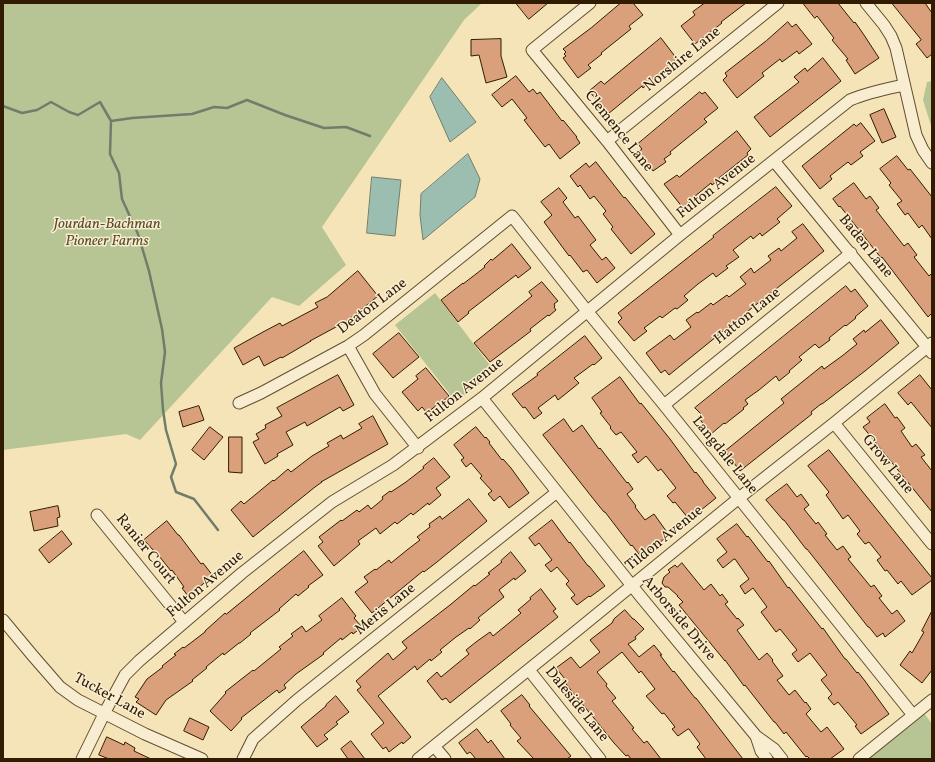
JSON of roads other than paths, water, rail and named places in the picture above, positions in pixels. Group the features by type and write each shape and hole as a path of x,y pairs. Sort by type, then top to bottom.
{"street":[{"name":"Clemence Lane","path":"590,3 532,50 607,141 680,234"},
{"name":"Norshire Lane","path":"607,141 778,3"},
{"path":"866,3 884,25 896,48 916,135 923,150 932,163"},
{"name":"Fulton Avenue","path":"82,759 125,675 139,661 242,573 332,502 394,465 418,448 482,398 680,234 850,100 878,90 904,85"},
{"name":"Baden Lane","path":"774,161 930,347"},
{"name":"Langdale Lane","path":"512,216 913,715"},
{"name":"Deaton Lane","path":"239,403 261,393 348,346 364,335 512,216"},
{"name":"Hatton Lane","path":"664,405 851,253"},
{"path":"348,346 375,394 418,448"},
{"name":"Tildon Avenue","path":"418,759 739,498 930,347"},
{"name":"Arborside Drive","path":"482,398 632,586 756,736 774,749 782,759"},
{"name":"Grow Lane","path":"834,423 932,544"},
{"name":"Meris Lane","path":"243,759 253,739 297,700 557,492"},
{"name":"Ranier Court","path":"97,515 184,622"},
{"name":"Tucker Lane","path":"3,620 60,687 78,700 145,734 202,759"},
{"name":"Daleside Lane","path":"529,670 600,759"},
{"path":"859,759 932,700"},
{"path":"756,736 761,751 767,759"},
{"path":"434,746 444,759"}],"waterway":[{"path":"3,106 22,113 37,110 51,102 69,112 78,115 100,102 111,121 192,114 214,107 227,108 247,100 324,128 346,127 370,136"},
{"path":"111,121 110,154 119,173 122,199 138,234 149,271 162,329 165,352 161,383 163,410 166,430 176,464 171,477 176,492 194,499 218,530"}],"park label":[{"name":"Jourdan-Bachman Pioneer Farms","path":"107,234"}]}
